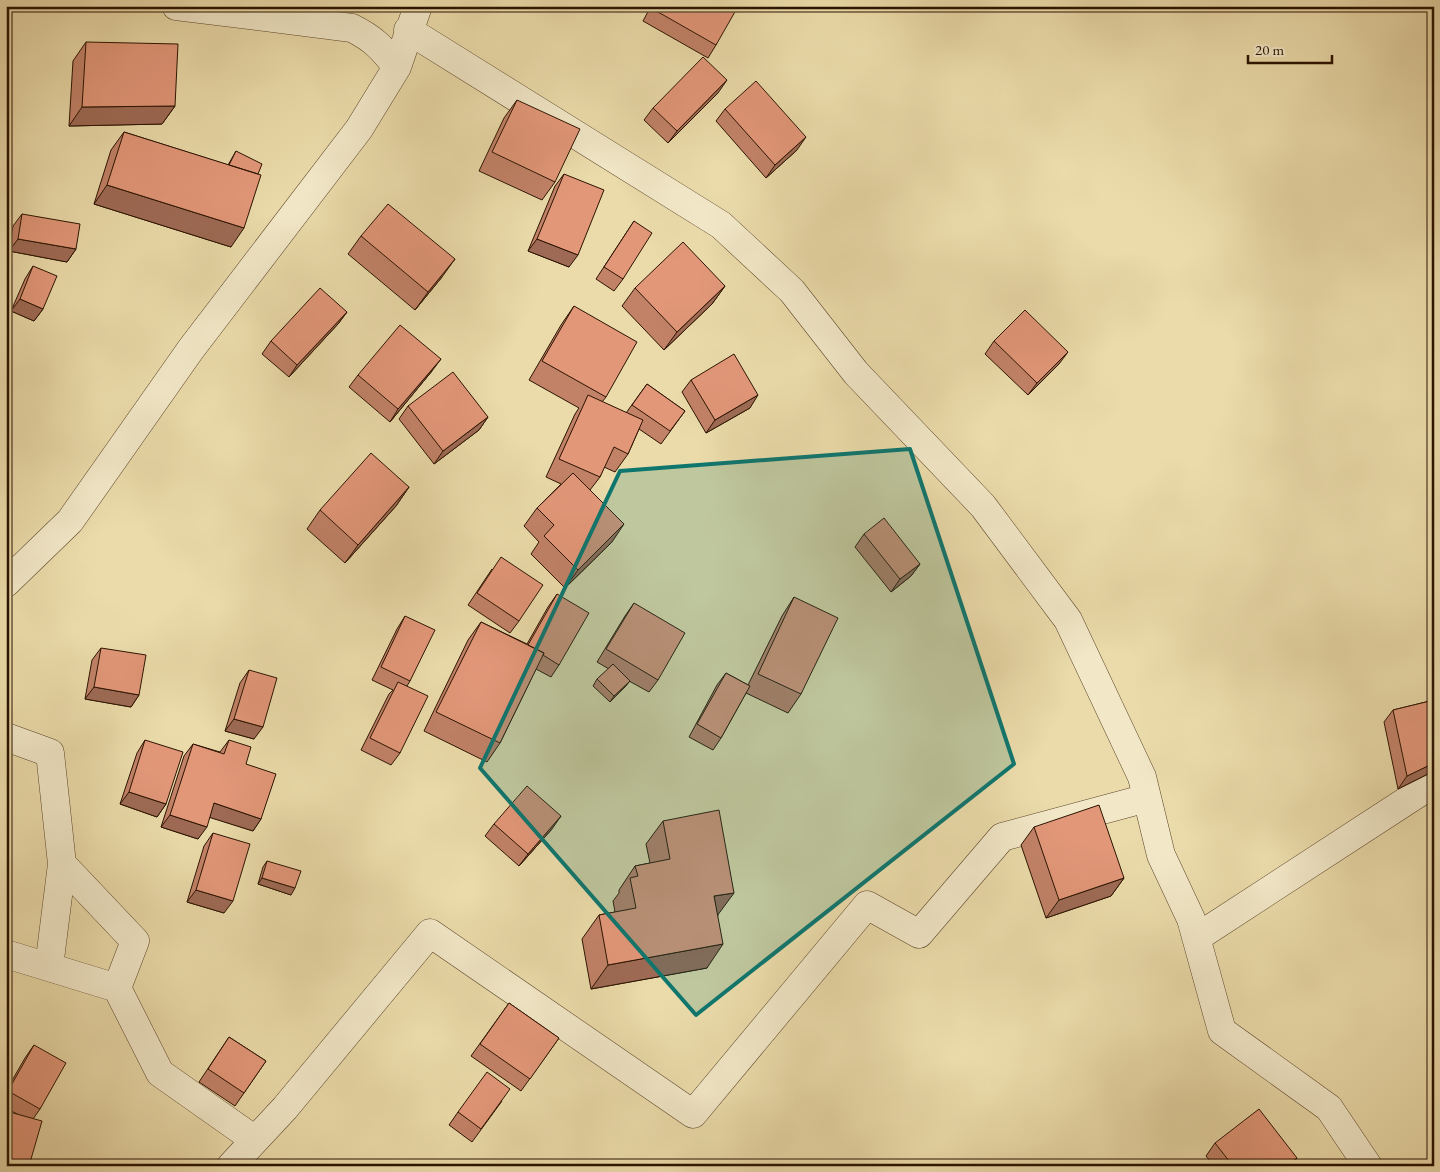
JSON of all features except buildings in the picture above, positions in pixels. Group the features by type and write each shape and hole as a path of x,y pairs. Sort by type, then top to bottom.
{"street":[{"path":"176,6 352,28 370,37 397,67"},
{"path":"6,583 70,521 191,349 359,129 397,67 413,18 722,224 792,291 856,373 983,506 1068,620 1142,777 1161,855 1191,919 1222,1031 1329,1108 1368,1166"},
{"path":"6,737 50,753 62,864 49,967"},
{"path":"1196,938 1434,783"},
{"path":"231,1166 285,1108 430,933 693,1114 867,905 919,934 1002,837 1147,798"},
{"path":"62,864 135,941 117,988"},
{"path":"6,954 117,988 160,1073 256,1140"}],"highlighted area":[{"path":"910,449 1014,764 696,1015 480,768 620,471"}]}
